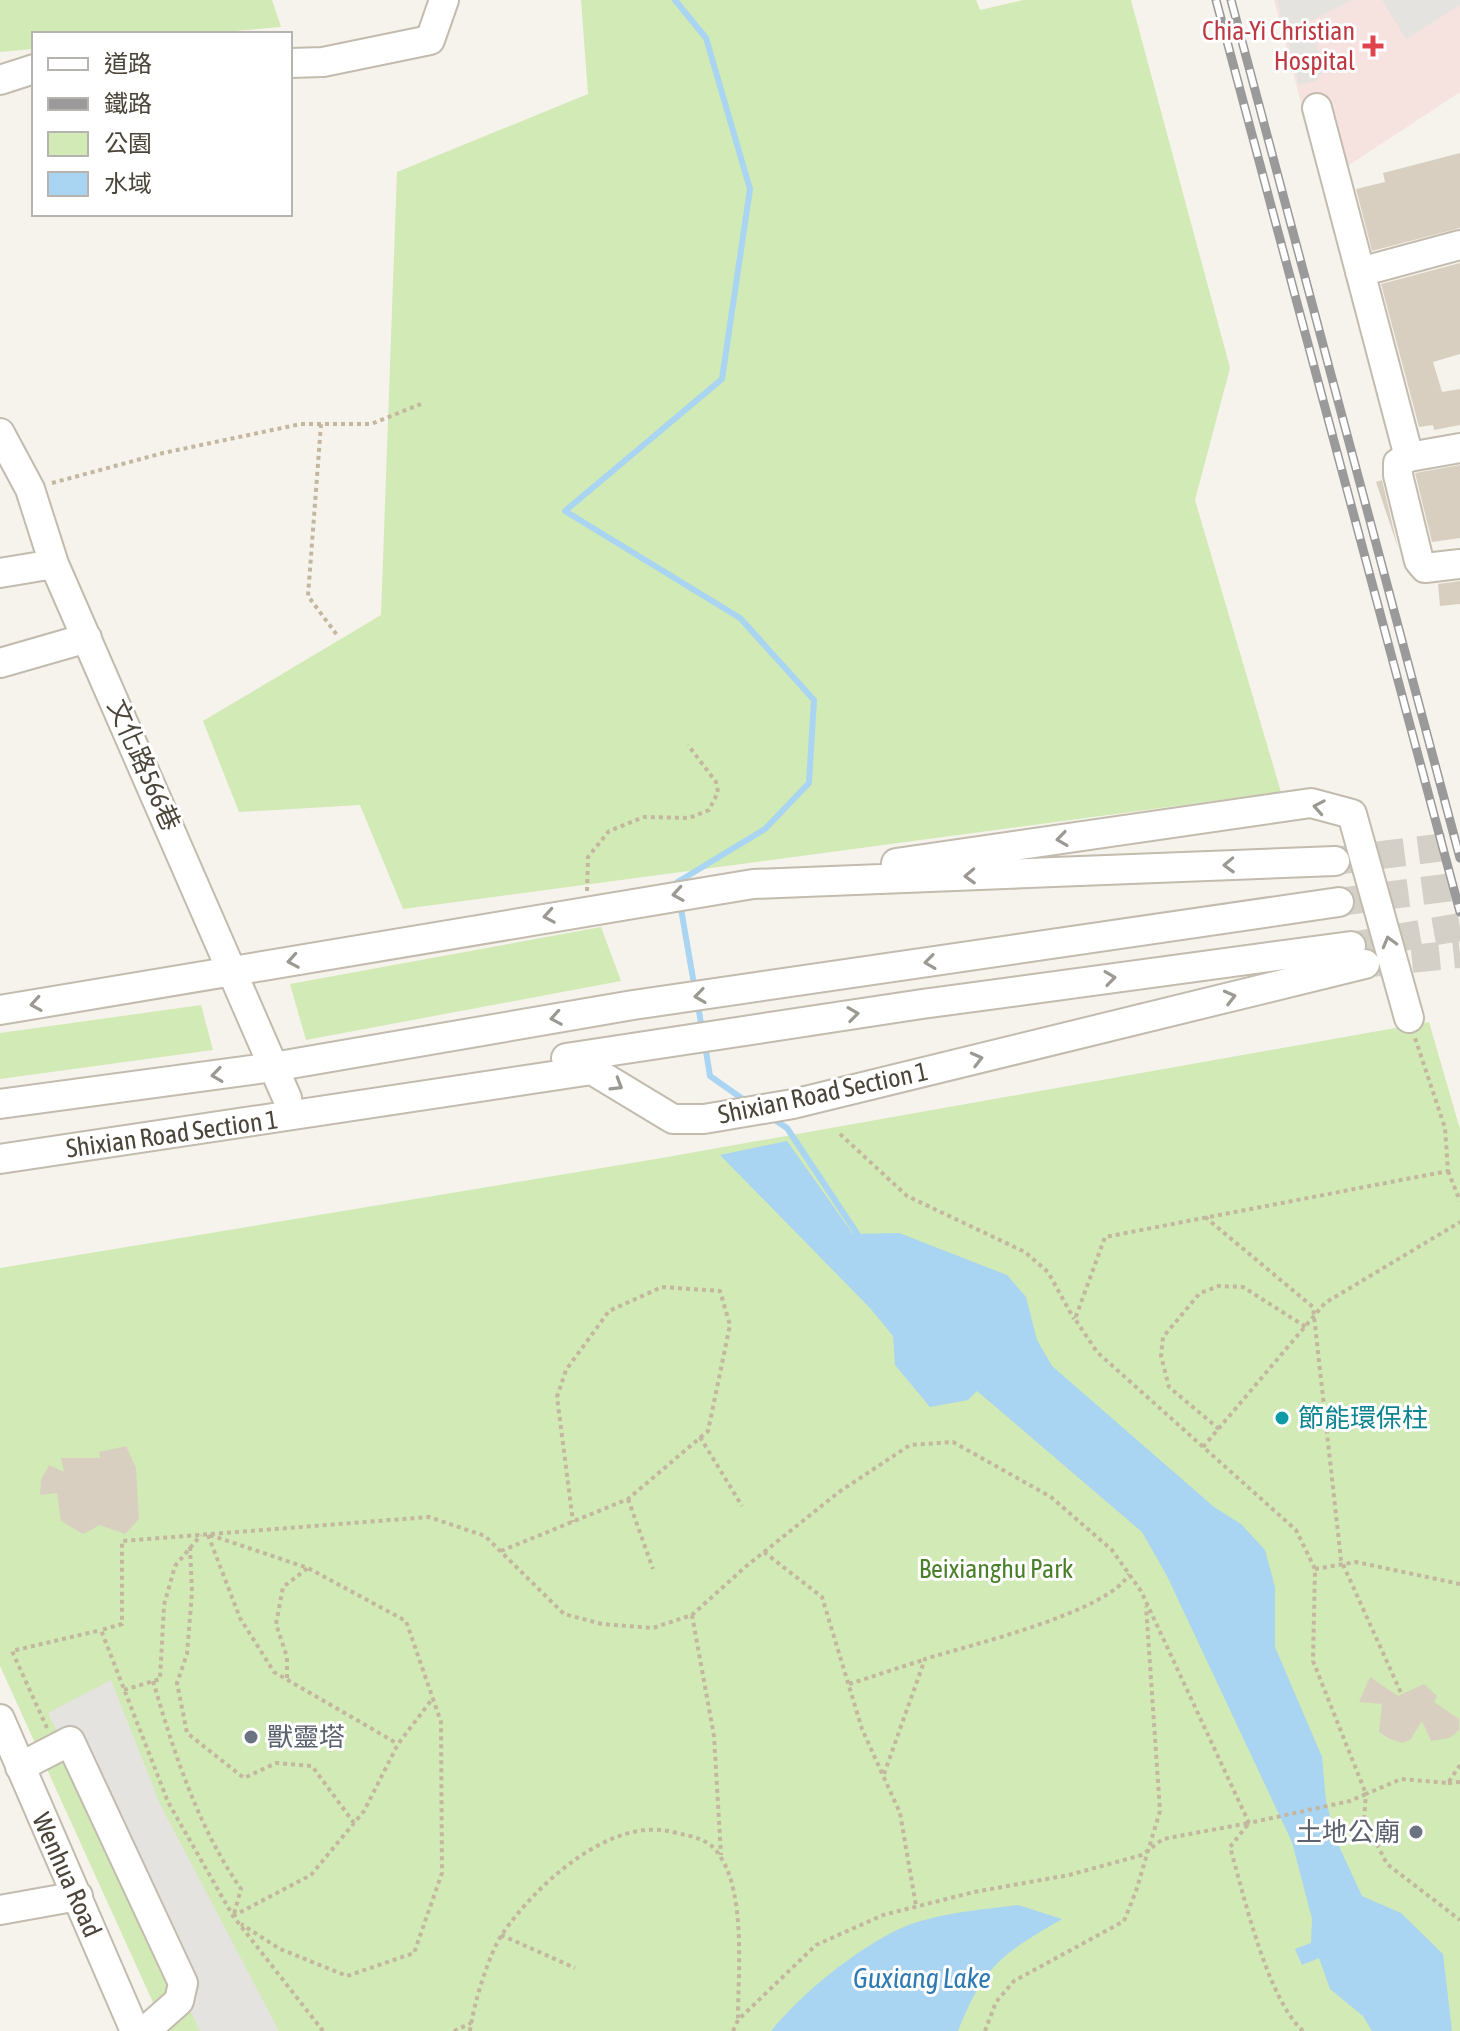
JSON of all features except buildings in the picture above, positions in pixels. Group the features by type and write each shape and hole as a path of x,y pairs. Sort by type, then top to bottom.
{"street":[{"path":"292,63 323,62 430,40 444,0"},
{"path":"0,80 32,70"},
{"path":"1317,108 1409,457"},
{"path":"1360,272 1460,245"},
{"name":"文化路566巷","path":"0,433 30,489 54,564 287,1098"},
{"path":"1460,448 1409,457 1398,463 1398,475 1419,561 1425,568 1460,564"},
{"path":"0,573 54,564"},
{"path":"0,663 87,638"},
{"path":"0,1010 626,902 1311,803 1352,814 1409,1018"},
{"path":"742,885 1335,861"},
{"name":"Shixian Road Section 1","path":"0,1104 273,1067 633,1005 1339,902"},
{"name":"Shixian Road Section 1","path":"0,1144 776,1026 1358,955 793,1104 704,1119 673,1119 592,1070 0,1159"},
{"name":"Wenhua Road","path":"0,1719 12,1761 78,1896 135,2031"},
{"path":"12,1761 70,1741 183,1983 179,2001 145,2031"},
{"path":"0,1910 78,1896"}],"path":[{"path":"30,489 163,453 301,424 371,424 421,404"},
{"path":"321,424 308,596 337,635"},
{"path":"586,909 588,857 609,831 644,817 689,818 709,810 718,792 716,782 688,745"},
{"path":"1409,1018 1445,1128 1448,1171 1460,1201"},
{"path":"840,1134 907,1196 1025,1252 1048,1272 1097,1352 1296,1530 1315,1569 1313,1661 1366,1794 1364,1819 1387,1864 1460,1920"},
{"path":"1075,1319 1105,1237 1448,1171"},
{"path":"1205,1217 1313,1307 1341,1560 1402,1695"},
{"path":"1203,1447 1325,1303 1460,1222"},
{"path":"1219,1429 1169,1387 1161,1356 1163,1337 1200,1293 1219,1286 1243,1287 1306,1327"},
{"path":"501,1551 573,1522 628,1499 708,1431 730,1325 720,1291 662,1287 609,1311 566,1370 557,1397 573,1522"},
{"path":"700,1437 742,1506"},
{"path":"56,1748 12,1651 122,1624 122,1541 429,1517 485,1536 564,1614 602,1624 653,1628 692,1615 839,1492 910,1445 953,1442 1051,1497 1112,1550 1146,1601 1249,1823"},
{"path":"628,1499 653,1569"},
{"path":"124,1690 160,1679 167,1592 175,1566 201,1535"},
{"path":"208,1535 308,1568 406,1621 441,1722 442,1873 414,1953 347,1976 280,1949 239,1923"},
{"path":"208,1535 240,1618 274,1672 398,1744"},
{"path":"190,1547 192,1592 187,1654 177,1683 187,1733 244,1778 276,1763 312,1766 354,1823"},
{"path":"764,1552 822,1597 862,1729 900,1813 916,1907"},
{"path":"1315,1569 1356,1562 1460,1584"},
{"path":"287,1680 287,1657 276,1624 283,1587 308,1568"},
{"path":"849,1684 1090,1605 1122,1588 1129,1574"},
{"path":"985,2031 996,2002 1014,1981 1124,1921 1160,1811 1146,1601"},
{"path":"692,1615 714,1736 722,1857 734,1890 738,2020"},
{"path":"101,1630 168,1802 233,1916 323,2031"},
{"path":"884,1774 925,1659"},
{"path":"153,1681 173,1751 220,1858 241,1889 233,1916"},
{"path":"233,1916 311,1875 364,1811 398,1744 433,1698"},
{"path":"1448,1783 1460,1765"},
{"path":"733,2031 738,2020 816,1945 883,1915 974,1892 1069,1875 1146,1853 1163,1839 1350,1801 1401,1779 1460,1782"},
{"path":"1249,1823 1230,1847 1250,1916 1287,2016 1303,2031"},
{"path":"470,2031 501,1935 532,1897 591,1847 660,1829 708,1841 722,1857"},
{"path":"501,1935 575,1968"},
{"path":"454,2031 471,2023"}],"shaded area":[{"name":"Chia-Yi Christian Hospital","path":"1274,0 1460,0 1460,92 1322,183"},
{"path":"1277,0 1352,0 1310,21 1324,71 1315,81 1299,85"},
{"path":"1382,0 1460,0 1460,5 1406,39"},
{"path":"111,1680 160,1804 279,2031 200,2031 48,1713"}],"green space":[{"path":"0,0 272,0 281,27 223,32 32,32 32,49 0,52"},
{"path":"581,0 976,0 980,10 1023,0 1131,0 1230,368 1195,500 1281,792 403,909 360,805 239,812 203,721 381,615 397,172 588,94"},
{"path":"601,927 621,981 306,1040 290,984"},
{"path":"201,1005 213,1050 0,1079 0,1033"},
{"name":"Beixianghu Park","path":"1429,1022 1460,1129 1460,2031 166,2031 0,1666 0,1268 656,1159"}],"water":[{"path":"787,1141 853,1234 899,1233 1007,1275 1026,1297 1037,1340 1052,1366 1214,1507 1241,1524 1265,1550 1275,1587 1275,1647 1322,1757 1326,1801 1337,1842 1362,1896 1401,1913 1443,1954 1452,2031 1372,2031 1363,2016 1330,1989 1319,1958 1302,1965 1295,1949 1311,1943 1312,1919 1292,1842 1167,1576 1142,1532 977,1391 968,1400 930,1407 895,1365 893,1336 870,1308 720,1155"},
{"name":"Guxiang Lake","path":"1018,1905 1062,1919 997,1963 977,1991 958,2031 771,2031 829,1974 863,1949 897,1930 941,1916"}],"waterway":[{"path":"675,0 706,38 750,189 722,379 565,511 740,618 814,700 809,783 765,829 676,883 677,888"},
{"path":"680,903 695,990"},
{"path":"698,1005 702,1030"},
{"path":"705,1045 710,1076 747,1102"},
{"path":"770,1117 787,1128 860,1238"}],"tunnel":[{"path":"1335,861 1460,845"},
{"path":"1339,902 1460,886"},
{"path":"1351,946 1460,927"},
{"path":"1370,963 1460,954"}],"railway":[{"path":"1216,0 1460,912"},
{"path":"1231,0 1460,858"}],"place":[{"name":"Chia-Yi Christian Hospital","path":"1373,46"},
{"name":"節能環保柱","path":"1282,1418"},
{"name":"獸靈塔","path":"251,1737"},
{"name":"土地公廟","path":"1416,1832"}]}
